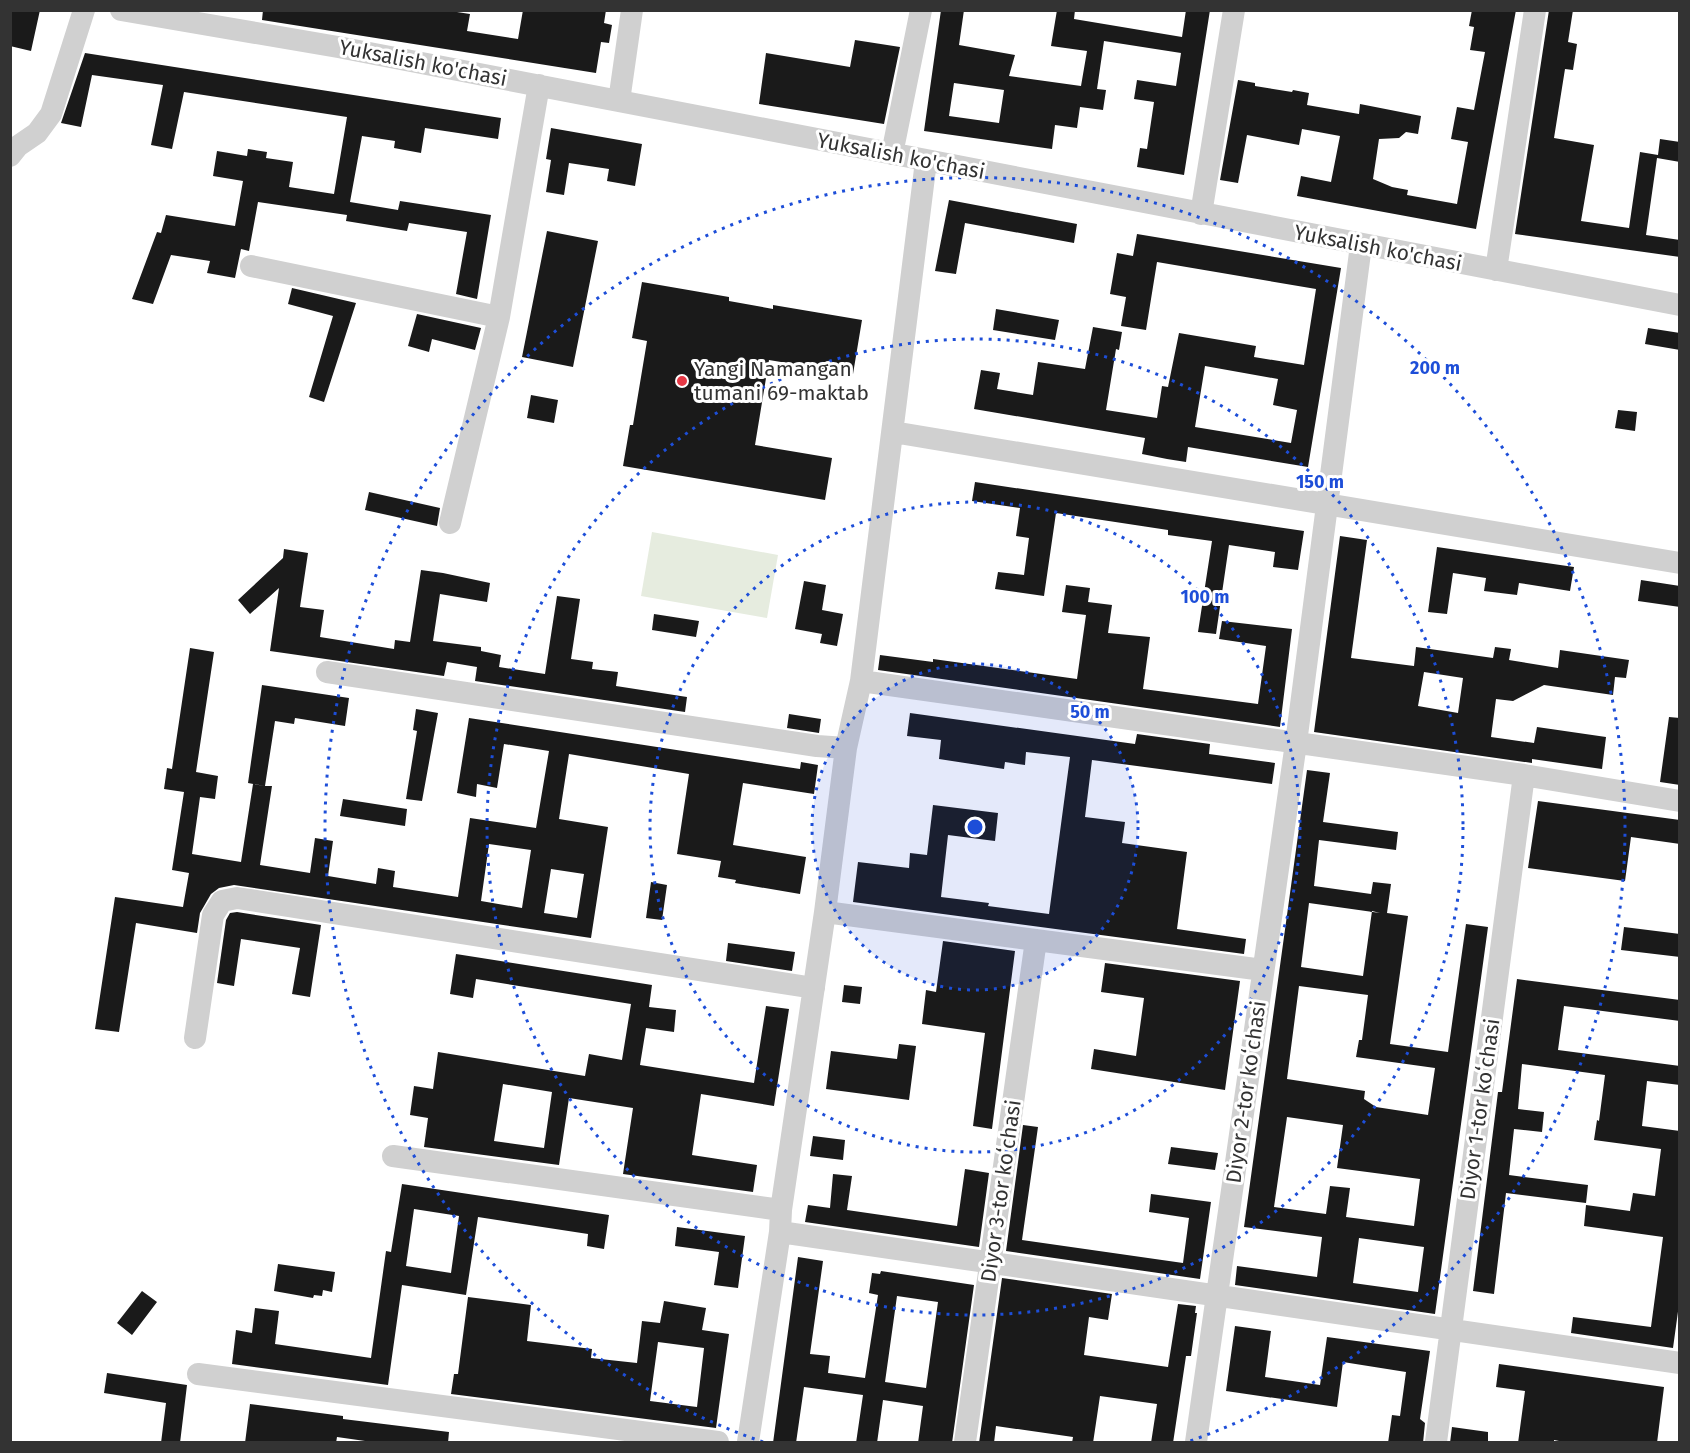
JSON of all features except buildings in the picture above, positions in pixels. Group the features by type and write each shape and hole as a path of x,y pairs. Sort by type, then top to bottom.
{"street":[{"path":"10,156 18,146 37,133 51,114 84,10"},
{"name":"Yuksalish ko'chasi","path":"121,10 338,47 619,100 1680,305"},
{"path":"619,100 632,10"},
{"path":"892,154 921,10"},
{"path":"1201,214 1234,10"},
{"path":"1496,270 1535,10"},
{"path":"450,523 498,317 538,85"},
{"path":"748,1443 780,1232 781,1210 825,912 846,748 861,681 926,161"},
{"name":"Diyor 2-tor koʻchasi","path":"1196,1443 1296,742 1361,245"},
{"path":"251,266 498,317"},
{"path":"893,432 1680,563"},
{"path":"327,672 817,746 846,748"},
{"path":"861,681 1524,775 1680,801"},
{"name":"Diyor 1-tor koʻchasi","path":"1436,1443 1524,775"},
{"path":"195,1038 213,915 222,901 237,898 814,988"},
{"path":"825,912 1263,970"},
{"name":"Diyor 3-tor koʻchasi","path":"965,1443 1036,940"},
{"path":"393,1156 781,1210"},
{"path":"780,1232 1680,1363"},
{"path":"198,1374 718,1443"}],"shaded area":[{"path":"652,532 778,555 767,618 641,596"}],"place":[{"name":"Yangi Namangan tumani 69-maktab","path":"682,381"}]}
